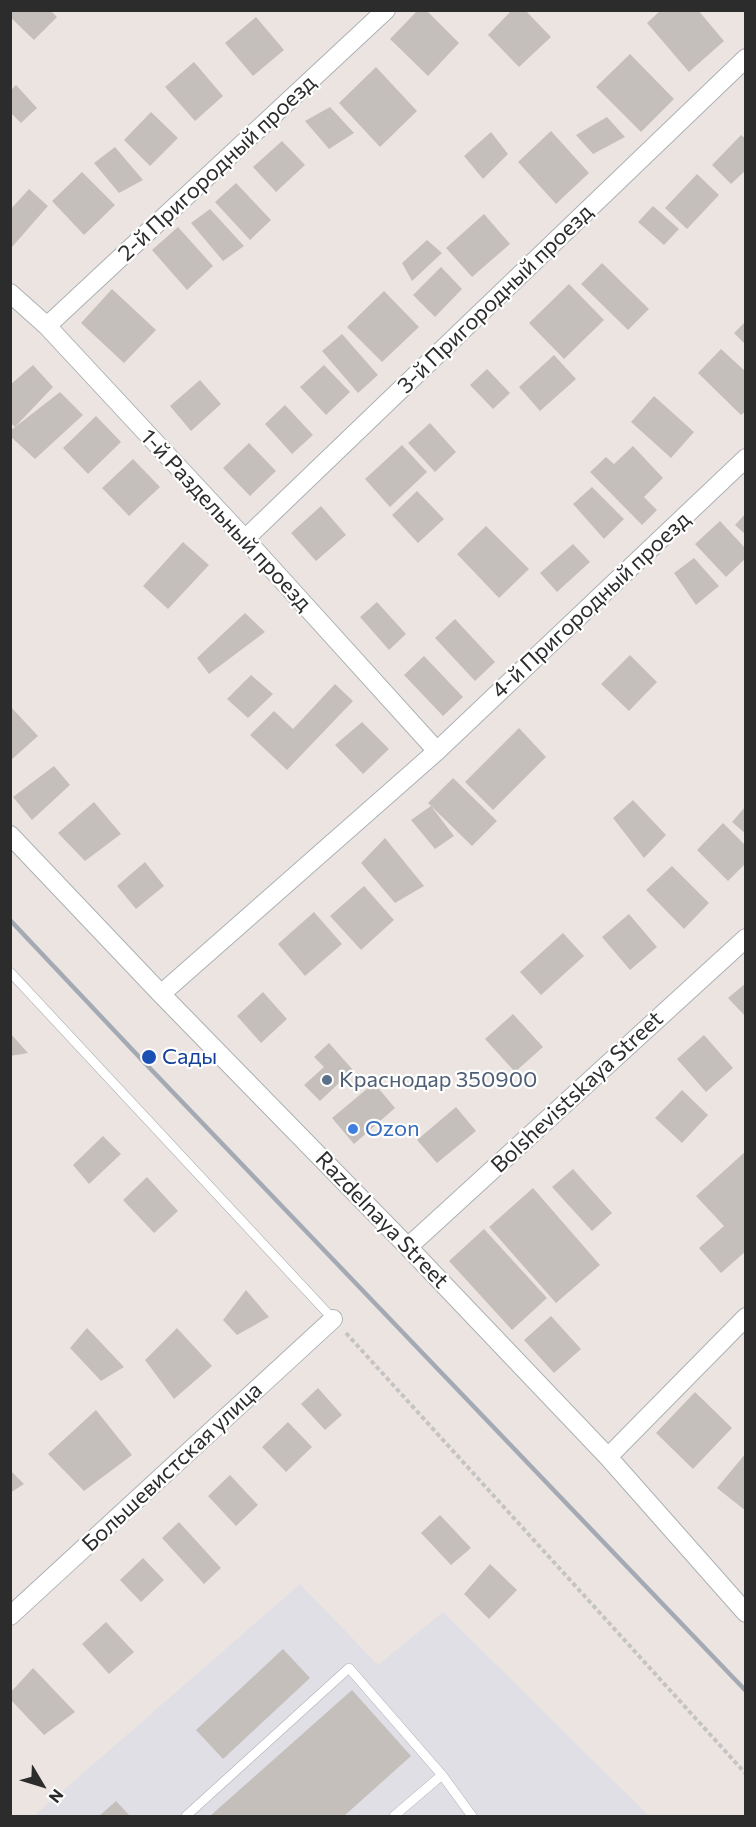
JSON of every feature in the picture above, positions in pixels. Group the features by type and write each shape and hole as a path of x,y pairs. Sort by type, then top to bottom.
{"street":[{"name":"2-й Пригородный проезд","path":"47,326 386,10"},
{"name":"3-й Пригородный проезд","path":"245,539 746,58"},
{"name":"1-й Раздельный проезд","path":"10,293 47,326 245,539 437,751"},
{"name":"4-й Пригородный проезд","path":"161,994 437,751 746,458"},
{"name":"Razdelnaya Street","path":"10,835 608,1457 746,1613"},
{"name":"Bolshevistskaya Street","path":"408,1247 746,938"},
{"path":"608,1457 746,1317"},
{"name":"Большевистская улица","path":"10,1616 333,1319"}],"lane":[{"path":"10,972 333,1319"},
{"path":"186,1816 349,1668 442,1775 472,1816"},
{"path":"394,1816 442,1775"}],"path":[{"path":"333,1319 746,1774"}],"shaded area":[{"path":"300,1584 378,1665 443,1612 649,1816 34,1816"}],"building":[{"path":"10,10 50,10 57,17 34,40 10,17"},
{"path":"418,10 426,10 459,43 428,76 390,39"},
{"path":"512,10 525,10 551,37 519,67 488,35"},
{"path":"661,10 698,10 724,41 689,72 647,23"},
{"path":"256,17 284,50 253,76 225,43"},
{"path":"630,54 674,99 641,132 596,87"},
{"path":"194,62 223,96 195,121 165,87"},
{"path":"376,67 417,111 380,147 339,103"},
{"path":"16,85 37,108 21,123 10,112 10,91"},
{"path":"330,107 354,133 329,149 305,121"},
{"path":"151,112 178,138 150,166 124,140"},
{"path":"607,117 625,137 593,154 576,135"},
{"path":"551,131 589,173 556,204 518,162"},
{"path":"491,132 508,154 483,179 464,156"},
{"path":"741,135 746,139 746,170 731,184 712,165"},
{"path":"282,141 305,165 276,192 253,167"},
{"path":"115,147 143,180 119,193 94,163"},
{"path":"82,172 115,205 84,235 52,201"},
{"path":"697,174 719,195 687,229 665,208"},
{"path":"236,183 271,220 250,240 215,202"},
{"path":"29,189 48,206 12,247 10,245 10,210"},
{"path":"653,206 679,229 664,245 638,222"},
{"path":"210,209 244,246 223,261 191,223"},
{"path":"484,214 510,244 472,277 446,248"},
{"path":"178,227 213,266 187,290 152,250"},
{"path":"427,240 442,253 412,281 402,263"},
{"path":"602,263 649,309 628,330 581,284"},
{"path":"441,267 462,289 435,317 413,295"},
{"path":"569,284 604,320 564,359 529,323"},
{"path":"112,289 156,330 124,363 81,323"},
{"path":"384,291 419,327 382,362 347,327"},
{"path":"746,321 746,345 734,333"},
{"path":"342,334 378,375 358,393 322,351"},
{"path":"721,349 746,372 746,411 741,415 698,373"},
{"path":"554,355 576,379 540,411 519,387"},
{"path":"33,365 53,387 15,427 10,422 10,385"},
{"path":"324,365 350,392 326,415 300,387"},
{"path":"487,369 510,393 493,409 470,385"},
{"path":"200,380 221,404 191,431 170,406"},
{"path":"60,392 83,415 35,459 10,436 10,431"},
{"path":"654,396 694,432 671,458 631,422"},
{"path":"285,405 313,435 292,454 265,424"},
{"path":"96,416 121,442 88,474 63,448"},
{"path":"430,423 456,452 435,472 408,443"},
{"path":"249,443 276,471 250,496 223,468"},
{"path":"402,445 427,472 390,507 365,479"},
{"path":"633,446 663,478 644,497 657,510 642,525 590,472 606,457 614,464"},
{"path":"133,459 160,487 129,516 102,488"},
{"path":"592,487 624,519 604,539 573,504"},
{"path":"417,491 444,519 418,543 392,515"},
{"path":"321,506 346,535 316,561 291,533"},
{"path":"746,513 746,535 735,525"},
{"path":"720,521 746,549 746,558 726,577 695,544"},
{"path":"486,526 529,569 499,598 457,554"},
{"path":"183,542 209,565 168,609 143,586"},
{"path":"573,544 590,562 557,592 540,573"},
{"path":"694,558 719,586 696,605 674,573"},
{"path":"377,602 406,634 389,650 360,617"},
{"path":"245,613 265,632 209,674 197,658"},
{"path":"455,619 495,662 475,681 435,638"},
{"path":"630,655 657,682 629,711 601,684"},
{"path":"424,656 463,697 443,716 404,675"},
{"path":"251,675 273,694 248,718 227,699"},
{"path":"335,684 353,701 287,770 250,735 274,711 293,729"},
{"path":"10,706 38,736 10,761"},
{"path":"362,722 389,749 363,774 335,745"},
{"path":"519,728 546,757 493,810 465,782"},
{"path":"54,766 70,785 32,820 13,797"},
{"path":"453,778 497,821 472,846 428,803"},
{"path":"633,800 666,835 644,858 613,818"},
{"path":"94,802 121,834 85,861 58,833"},
{"path":"431,806 454,836 435,849 411,820"},
{"path":"746,806 746,834 732,822"},
{"path":"723,823 746,846 746,863 728,881 697,850"},
{"path":"385,838 424,886 395,903 361,863"},
{"path":"145,862 164,886 136,909 117,886"},
{"path":"672,866 709,903 684,929 646,890"},
{"path":"364,886 394,920 361,950 330,916"},
{"path":"314,912 342,944 305,976 278,944"},
{"path":"629,914 657,947 630,970 602,937"},
{"path":"563,933 584,956 541,995 520,972"},
{"path":"746,983 746,1017 728,998"},
{"path":"263,992 287,1019 261,1043 237,1016"},
{"path":"513,1014 543,1047 515,1072 485,1039"},
{"path":"10,1033 28,1053 10,1056"},
{"path":"704,1035 733,1068 706,1092 677,1059"},
{"path":"329,1043 353,1070 320,1101 304,1085 324,1067 314,1057"},
{"path":"374,1083 395,1108 354,1144 332,1118"},
{"path":"682,1090 708,1115 682,1143 655,1118"},
{"path":"456,1107 476,1131 437,1163 417,1140"},
{"path":"103,1136 121,1154 89,1184 73,1165"},
{"path":"746,1151 746,1251 721,1273 699,1248 724,1226 696,1196"},
{"path":"573,1169 612,1213 592,1231 552,1187"},
{"path":"147,1177 178,1211 154,1233 123,1200"},
{"path":"533,1188 600,1265 556,1303 489,1227"},
{"path":"484,1229 547,1298 512,1330 449,1261"},
{"path":"246,1290 269,1317 237,1335 223,1320"},
{"path":"551,1316 581,1349 554,1373 524,1340"},
{"path":"87,1328 124,1367 101,1381 70,1348"},
{"path":"177,1328 212,1366 174,1399 145,1360"},
{"path":"318,1388 342,1415 325,1430 301,1404"},
{"path":"695,1392 732,1428 693,1469 656,1433"},
{"path":"96,1410 132,1455 84,1491 48,1454"},
{"path":"288,1422 312,1447 286,1472 262,1447"},
{"path":"746,1453 746,1511 717,1488"},
{"path":"10,1470 24,1484 10,1493"},
{"path":"230,1475 258,1505 236,1526 208,1496"},
{"path":"440,1515 471,1548 451,1565 421,1533"},
{"path":"179,1522 221,1568 204,1584 162,1538"},
{"path":"143,1558 164,1580 141,1602 120,1580"},
{"path":"490,1564 517,1590 489,1619 464,1594"},
{"path":"106,1622 134,1652 109,1674 82,1644"},
{"path":"283,1649 310,1678 223,1759 196,1730"},
{"path":"33,1668 75,1712 44,1735 10,1699 10,1693"},
{"path":"352,1690 411,1756 344,1816 210,1816"},
{"path":"116,1801 130,1816 99,1816"}],"railway":[{"path":"10,920 746,1691"}],"place":[{"name":"Сады","path":"149,1057"},
{"name":"Краснодар 350900","path":"327,1080"},
{"name":"Ozon","path":"353,1129"}]}
